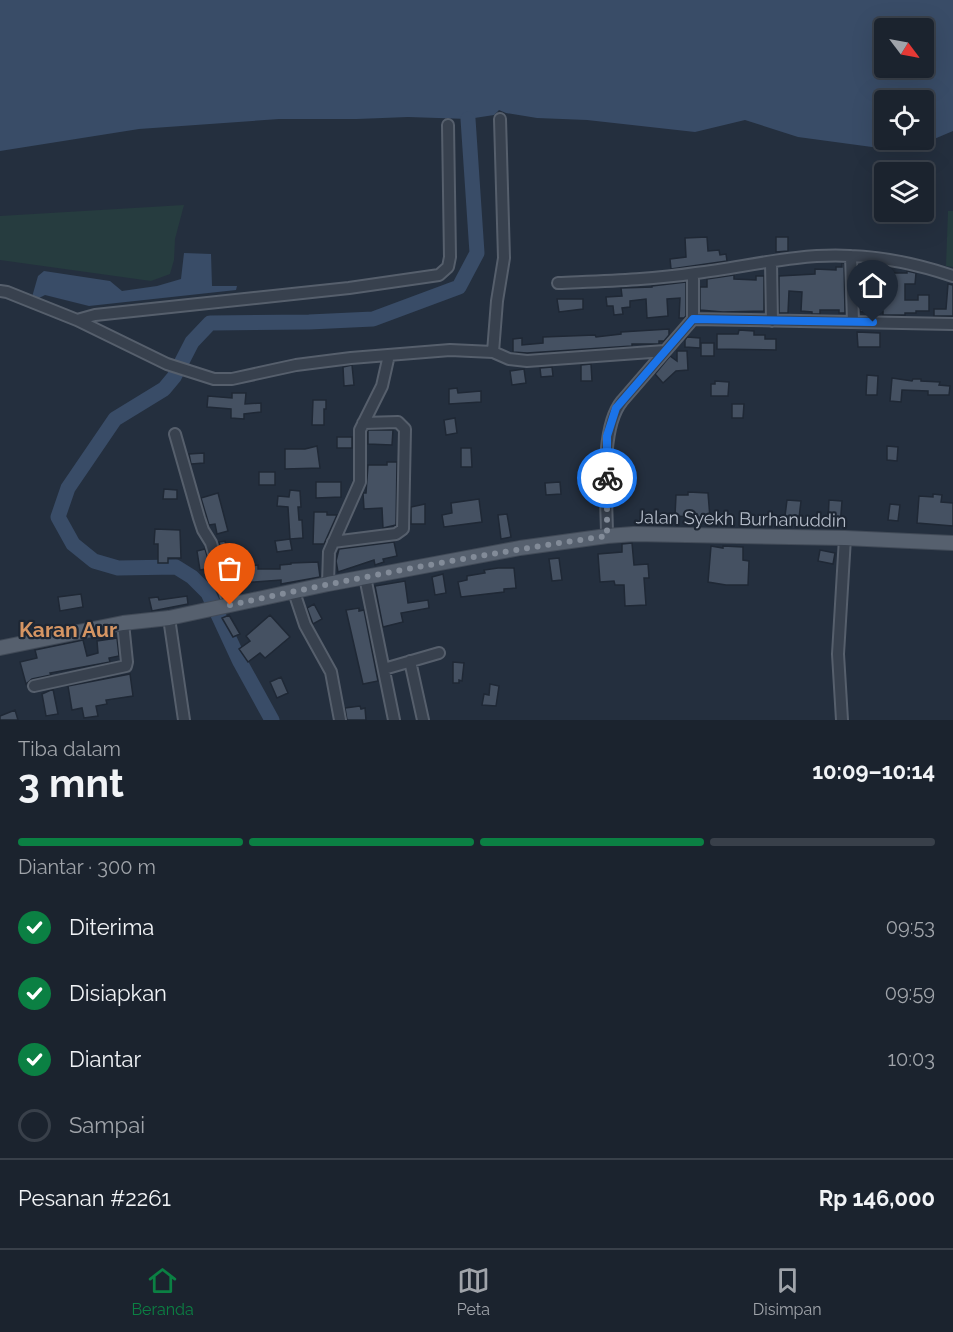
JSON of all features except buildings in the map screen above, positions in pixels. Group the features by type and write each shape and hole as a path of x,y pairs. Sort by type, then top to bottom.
{"main road":[{"name":"Jalan Syekh Burhanuddin","path":"0,648 123,623 169,618 328,584 520,548 607,536 634,534 845,538 953,543"}],"street":[{"path":"492,352 504,258 500,119"},
{"path":"76,320 95,315 349,288 439,275 448,267 450,257 448,125"},
{"path":"851,256 854,322"},
{"path":"558,283 632,280 693,274 771,262 851,256 921,266 953,276"},
{"path":"771,262 772,321"},
{"path":"607,536 607,436 610,423 616,408 693,319 693,274"},
{"path":"0,291 76,320 166,364 214,379 232,379 296,365 466,350 492,352 509,359 527,361 665,351"},
{"path":"693,319 953,324"},
{"path":"328,584 328,558 333,542 360,482 360,435 363,423 382,386 389,355"},
{"path":"333,542 396,534 403,529 405,429 398,422 363,423"},
{"path":"175,434 203,530 212,543 218,607"},
{"path":"842,720 838,661 845,538"},
{"path":"365,577 394,720"},
{"path":"294,592 305,625 331,672 340,720"},
{"path":"169,618 184,720"},
{"path":"33,686 126,666 123,623"},
{"path":"384,669 439,653"},
{"path":"410,661 423,720"}],"green space":[{"path":"184,205 175,239 174,260 170,274 151,281 0,260 0,216"},
{"path":"948,211 953,211 953,267 946,266"}],"water":[{"path":"0,0 953,0 953,131 934,139 934,90 874,90 874,147 798,137 745,120 695,132 587,120 537,118 499,110 494,115 468,119 408,117 279,119 139,129 0,151"},
{"path":"184,253 211,254 212,286 237,286 236,290 89,306 45,295 37,299 32,297 38,276 44,271 110,281 122,291 157,286 181,279"}],"waterway":[{"path":"272,720 240,662 208,593 192,577 176,567 118,568 94,561 73,544 58,517 68,488 115,419 164,389 174,377 192,342 210,323 373,319 459,287 477,253 468,119"}],"way so far":[{"path":"230,605 520,548 607,536 607,478"}],"district":[{"name":"Karan Aur","path":"68,630"}],"route":[{"path":"607,478 607,436 612,415 693,319 873,322"}]}
